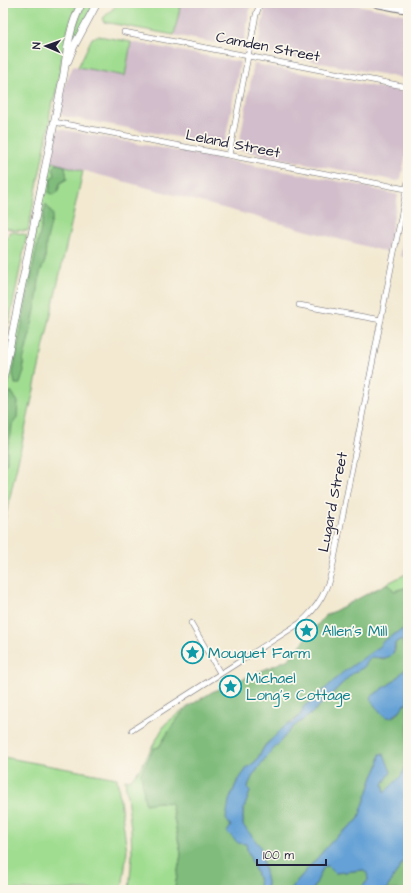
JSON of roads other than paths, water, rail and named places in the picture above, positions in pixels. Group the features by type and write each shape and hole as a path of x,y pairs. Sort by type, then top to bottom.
{"main road":[{"path":"377,3 408,10"}],"street":[{"path":"3,380 64,73 71,29 82,3"},
{"path":"64,73 74,46 97,3"},
{"path":"230,155 248,56 260,3"},
{"name":"Camden Street","path":"124,32 408,87"},
{"name":"Leland Street","path":"54,122 406,189"},
{"name":"Lugard Street","path":"132,730 300,623 310,614 325,593 330,580 408,181"},
{"path":"299,305 381,320"},
{"path":"190,624 220,673"}],"water":[{"path":"408,626 408,647 405,648 401,639 395,643 391,656 384,658 371,657 364,667 352,674 310,715 293,727 264,760 252,777 248,786 250,792 243,811 243,825 260,846 267,882 267,890 260,890 258,878 246,844 238,843 227,832 231,826 226,819 229,801 236,784 247,768 256,761 265,746 287,724 292,724 301,714 304,706 312,701 342,673 379,647 382,642"},
{"path":"408,666 408,704 405,704 395,715 388,717 380,712 371,701 372,696 394,681"},
{"path":"380,754 384,754 391,772 383,784 385,792 401,776 408,762 408,854 386,890 360,890 368,880 367,873 362,870 335,873 328,866 325,866 313,890 289,890 334,839 358,820 378,766"}],"place":[{"name":"Allen's Mill","path":"306,631"},
{"name":"Mouquet Farm","path":"193,653"},
{"name":"Michael Long's Cottage","path":"230,687"}]}
